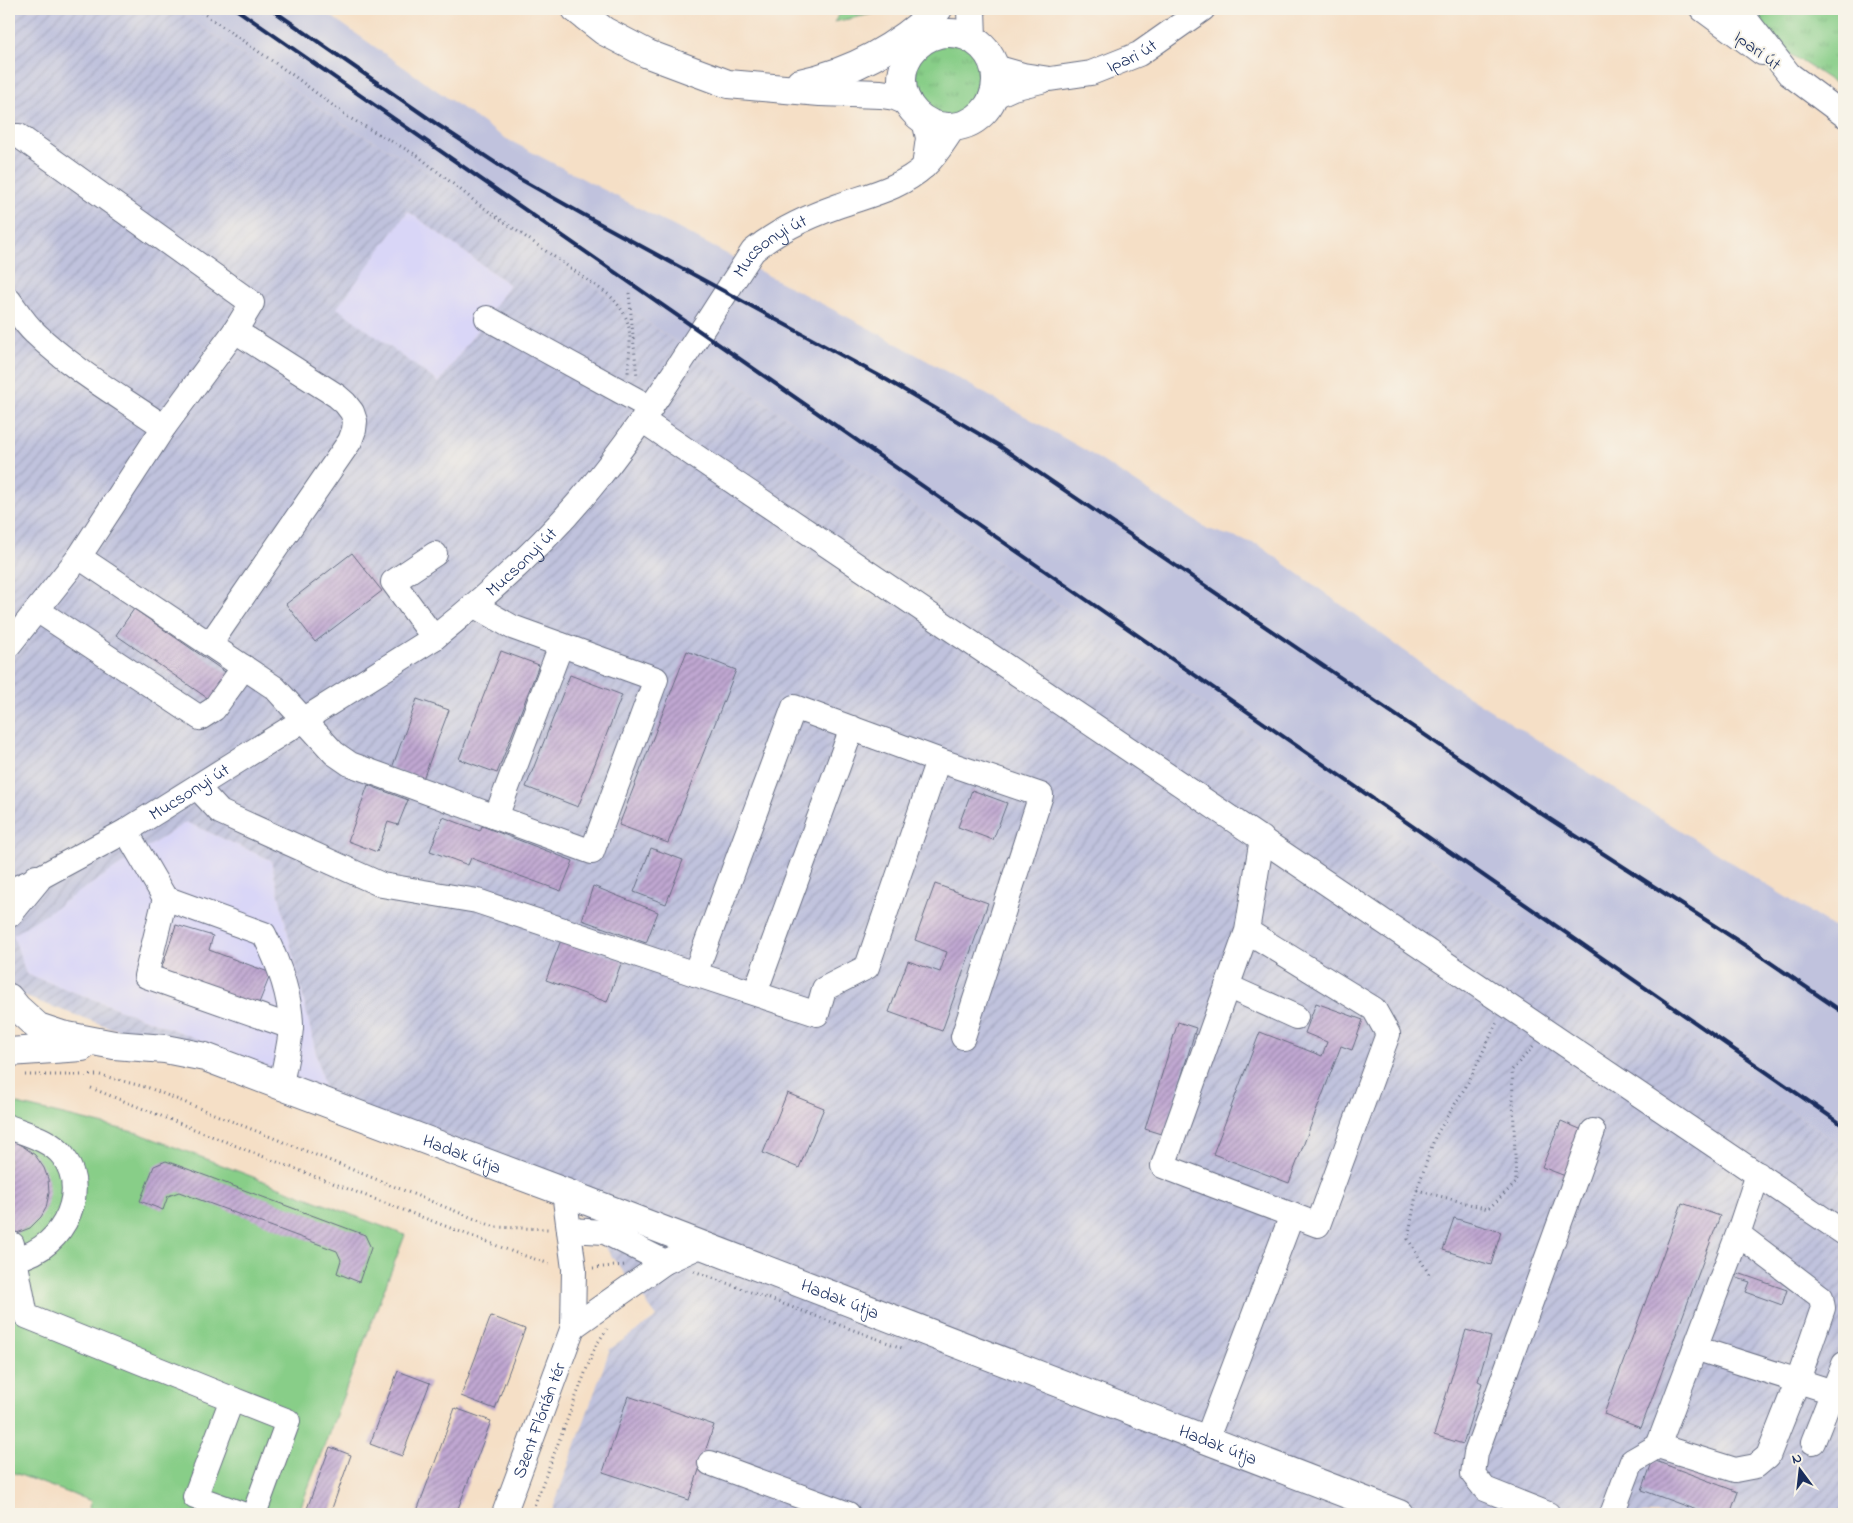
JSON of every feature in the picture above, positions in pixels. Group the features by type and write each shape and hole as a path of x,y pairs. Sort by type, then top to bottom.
{"main road":[{"path":"576,9 604,31 648,54 696,74 728,84 895,96 915,110 941,127 955,126 975,119 986,110 993,96 996,82 995,67 984,48 961,36 938,34 916,46 908,56 904,67 902,84 915,110"},
{"path":"772,88 816,80 871,59 906,37 938,9"},
{"path":"961,36 964,9"},
{"path":"961,36 971,9"},
{"path":"860,92 884,84 904,67"},
{"path":"9,913 37,879"},
{"path":"9,998 38,1027 62,1035 114,1045"},
{"path":"13,1064 114,1045"},
{"name":"Hadak útja","path":"114,1045 165,1049 205,1057 564,1192 1399,1514"}],"street":[{"name":"Ipari út","path":"993,96 1013,88 1050,79 1091,73 1139,54 1203,9"},
{"name":"Ipari út","path":"1702,9 1844,115"},
{"name":"Ipari út","path":"1738,9 1789,74"},
{"name":"Ipari út","path":"995,67 1023,75 1050,79"},
{"path":"915,110 928,138 924,167"},
{"name":"Mucsonyi út","path":"9,891 37,879 126,831 434,638 474,606 525,557 597,480 640,406 753,251 768,239 795,223 898,185 924,167 935,156 955,126"},
{"path":"9,136 19,136 252,303 235,330 164,427 79,557 9,645"},
{"path":"9,300 34,332 64,358 164,427"},
{"path":"487,318 640,406 1262,838 1844,1233"},
{"path":"210,644 350,441 355,421 352,412 337,396 235,330"},
{"path":"434,638 393,582 435,554"},
{"path":"79,557 275,688 334,754 350,764 592,852 656,680 512,627 474,606"},
{"path":"37,610 200,718 214,709 244,667"},
{"path":"496,816 561,645"},
{"path":"695,974 794,707 938,760 1041,795 963,1038"},
{"path":"756,993 852,728"},
{"path":"197,787 220,812 382,885 477,901 817,1014 824,989 867,967 938,760"},
{"path":"126,831 165,898 264,934 274,953 289,1006 291,1027 281,1085"},
{"path":"1247,931 1374,1009 1388,1034 1318,1225 1163,1166 1247,931 1262,838"},
{"path":"165,898 146,976 291,1027"},
{"path":"1227,986 1296,1017"},
{"path":"9,1127 48,1143 62,1154 68,1165 74,1191 72,1207 54,1238 41,1248 12,1254 26,1316 288,1421 254,1514"},
{"path":"1548,1514 1485,1489 1473,1474 1476,1453 1593,1131"},
{"path":"1612,1514 1632,1461 1658,1446 1738,1234 1758,1174"},
{"name":"Szent Flórián tér","path":"504,1514 573,1327 574,1269 564,1192"},
{"path":"1206,1441 1292,1215"},
{"path":"569,1230 605,1232 665,1262"},
{"path":"1658,1446 1735,1470 1756,1466 1768,1456 1798,1380 1823,1308 1821,1297 1738,1234"},
{"path":"573,1327 665,1262 700,1246"},
{"path":"1695,1348 1833,1392"},
{"path":"1813,1442 1844,1364"},
{"path":"232,1399 195,1497 242,1514"},
{"path":"710,1463 848,1514"}],"path":[{"path":"197,9 294,76 348,117 418,156 477,203 608,295 620,306 629,323 640,406"},
{"path":"630,293 640,406"},
{"path":"1429,1274 1408,1239 1417,1190 1435,1137 1469,1081 1506,1004"},
{"path":"1417,1190 1488,1210 1516,1183 1512,1070 1547,1031"},
{"path":"13,1064 100,1075 149,1088 495,1227 569,1230"},
{"path":"92,1088 259,1155 549,1265 574,1269 628,1265"},
{"path":"531,1514 595,1347 608,1328"}],"shaded area":[{"path":"9,9 176,9 343,124 418,166 723,374 1676,1028 1844,1149 1844,1514 551,1514 610,1349 657,1317 564,1192 9,991","holes":["408,211 510,285 439,383 337,308","186,822 271,860 324,1087 26,974 13,935"]},
{"path":"176,9 321,9 503,137 878,333 1085,450 1208,529 1259,545 1457,689 1844,934 1844,1149 1676,1028 723,374 418,166 343,124"},
{"path":"408,211 510,285 439,383 336,308"},
{"path":"186,822 271,860 324,1087 26,974 12,935"}],"green space":[{"path":"844,9 896,9 834,22"},
{"path":"1726,9 1844,9 1844,89 1784,50"},
{"path":"949,36 966,39 974,43 986,55 990,63 993,80 990,97 986,105 974,117 966,121 949,124 932,121 924,117 912,105 908,97 905,80 908,63 912,55 924,43 932,39"},
{"path":"9,1102 138,1133 405,1235 298,1514 87,1514 91,1501 9,1471"}],"building":[{"path":"352,553 382,591 315,642 286,604"},
{"path":"134,609 231,676 213,702 116,635"},
{"path":"501,651 539,665 497,773 459,759"},
{"path":"687,651 736,670 668,843 619,825"},
{"path":"570,675 622,695 578,807 526,787"},
{"path":"417,699 449,710 423,779 392,768"},
{"path":"368,785 408,800 398,825 388,822 377,852 348,841"},
{"path":"972,790 1007,803 993,840 958,827"},
{"path":"443,817 480,831 482,826 573,861 561,891 471,858 468,865 430,851"},
{"path":"651,848 683,860 666,904 634,892"},
{"path":"935,884 988,903 942,1031 889,1012 908,961 940,972 947,952 915,940"},
{"path":"593,886 658,912 646,943 582,920"},
{"path":"176,925 213,936 209,950 271,973 255,1013 161,970"},
{"path":"561,940 622,961 607,1002 546,980"},
{"path":"1316,1003 1363,1020 1352,1050 1341,1046 1289,1183 1213,1154 1260,1032 1322,1056 1327,1042 1305,1033"},
{"path":"1178,1022 1196,1028 1164,1135 1145,1129"},
{"path":"787,1093 824,1108 799,1168 763,1153"},
{"path":"1561,1121 1587,1132 1568,1177 1542,1167"},
{"path":"9,1139 35,1155 44,1168 48,1179 49,1193 46,1208 41,1217 30,1228 9,1236"},
{"path":"166,1161 365,1235 371,1248 359,1282 337,1273 341,1260 337,1251 179,1192 168,1196 163,1210 140,1201 154,1166"},
{"path":"1682,1203 1720,1216 1641,1428 1604,1414"},
{"path":"1454,1218 1501,1232 1491,1265 1443,1250"},
{"path":"1738,1273 1787,1290 1782,1305 1746,1292 1750,1282 1737,1278"},
{"path":"491,1316 525,1329 495,1409 461,1396"},
{"path":"1466,1330 1491,1337 1478,1381 1482,1383 1463,1444 1434,1435"},
{"path":"398,1371 430,1383 402,1456 370,1444"},
{"path":"628,1396 714,1425 689,1500 603,1472"},
{"path":"455,1408 491,1421 456,1514 426,1514 417,1511"},
{"path":"330,1447 351,1455 330,1514 305,1514"},
{"path":"1653,1460 1738,1492 1730,1514 1707,1514 1642,1490"}],"railway":[{"path":"236,9 1844,1126"},
{"path":"271,9 438,125 520,179 887,380 998,445 1525,803 1749,948 1844,1013"}]}
